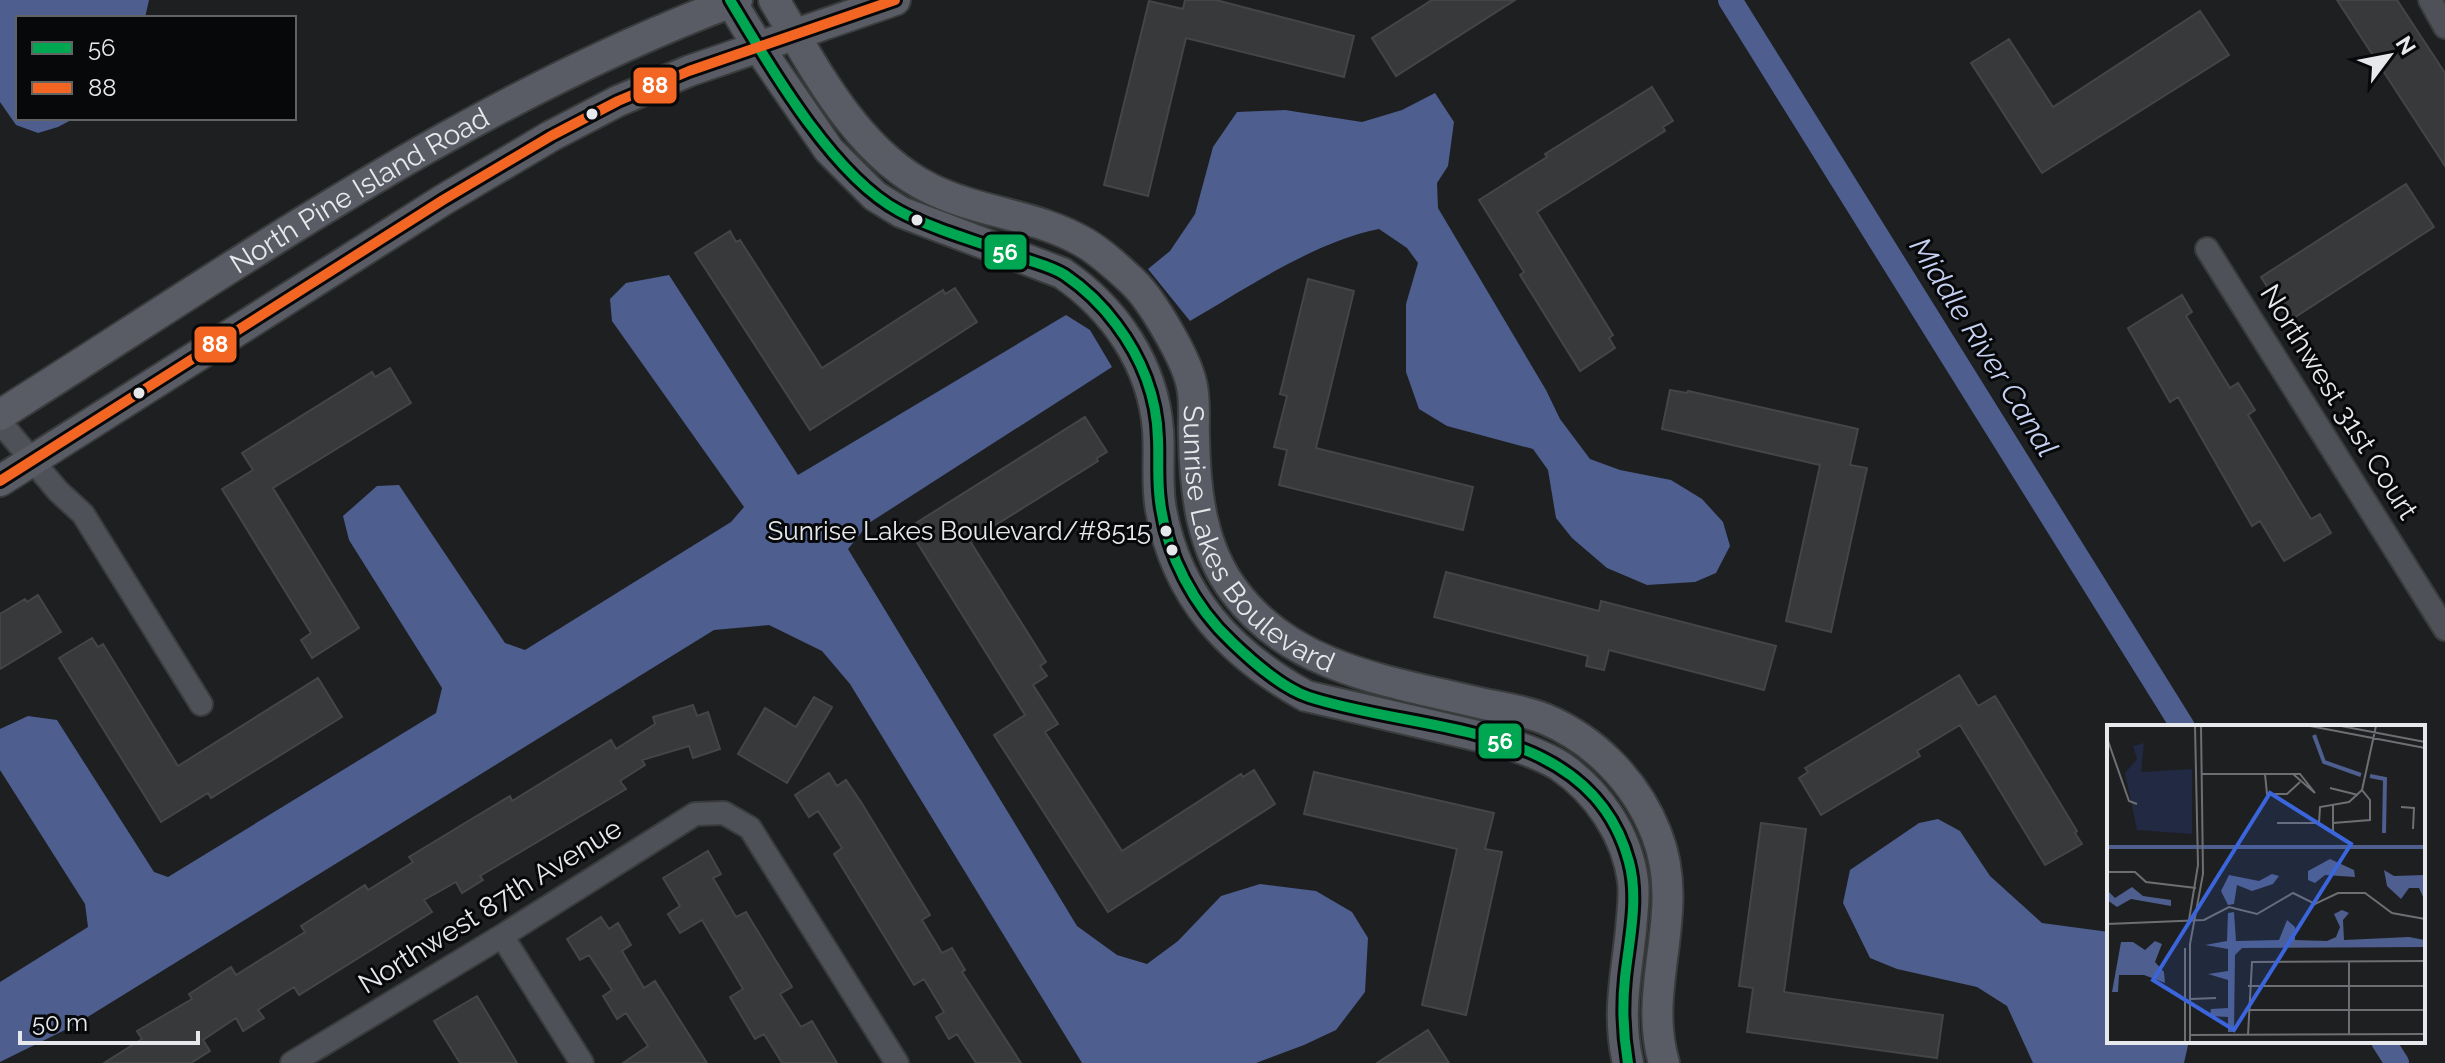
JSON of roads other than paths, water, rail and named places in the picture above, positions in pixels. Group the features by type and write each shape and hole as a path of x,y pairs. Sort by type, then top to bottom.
{"street":[{"name":"Sunrise Lakes Boulevard","path":"774,0 854,126 888,161 927,188 1038,223 1083,241 1138,286 1165,325 1192,383 1195,480 1202,519 1219,570 1260,621 1295,646 1344,670 1542,718 1575,734 1604,756 1629,785 1656,833 1665,858 1670,890 1657,999 1657,1032 1664,1063"},
{"name":"North Pine Island Road","path":"0,481 443,200 551,136 618,101 689,71 895,0"},
{"path":"2430,0 2445,27"},
{"name":"Sunrise Lakes Boulevard","path":"732,1 759,48 829,150 875,196 901,212 1062,273 1107,310 1132,345 1149,386 1158,429 1160,507 1174,557 1203,613 1243,654 1280,682 1306,696 1504,742 1535,754 1572,775 1602,804 1627,856 1633,883 1621,1035 1628,1063"},
{"name":"North Pine Island Road","path":"0,415 396,164 496,108 652,33 732,1"},
{"name":"Northwest 31st Court","path":"2207,249 2445,629"},
{"path":"0,422 58,491 83,514 201,704"},
{"name":"Northwest 87th Avenue","path":"292,1063 695,814 724,813 750,828 897,1063"},
{"path":"502,936 582,1063"}],"water":[{"path":"0,0 149,0 145,16 16,16 16,120 71,120 38,133 16,125 0,102"},
{"path":"1435,93 1454,122 1448,166 1437,183 1438,208 1560,419 1590,459 1620,470 1671,480 1702,499 1723,522 1730,546 1716,573 1695,582 1647,585 1607,568 1572,538 1556,518 1548,470 1533,449 1447,426 1419,409 1406,372 1406,304 1418,263 1407,248 1379,229 1355,235 1306,255 1190,321 1148,269 1170,251 1195,214 1213,147 1237,112 1285,110 1362,122 1402,110"},
{"path":"669,275 798,475 1066,315 1090,330 1112,367 869,523 848,549 1077,926 1117,955 1147,964 1178,941 1221,896 1260,884 1316,891 1352,912 1368,938 1365,992 1336,1030 1256,1063 1082,1063 850,684 822,651 769,625 714,630 73,1026 0,1062 0,982 88,927 85,904 0,770 0,729 28,716 57,720 154,872 168,877 436,713 442,688 349,540 343,516 377,486 399,485 505,643 525,650 731,522 744,507 612,321 610,299 626,283"},
{"path":"1938,819 1960,831 1990,876 2042,923 2107,932 2107,1043 2189,1043 2184,1063 2033,1063 2007,1006 1977,987 1897,969 1870,958 1843,903 1850,870 1919,823"}],"waterway":[{"name":"Middle River Canal","path":"1730,0 2182,725"},
{"name":"Middle River Canal","path":"2384,1043 2397,1063"}],"place":[{"name":"Sunrise Lakes Boulevard/#8515","path":"1166,531"}]}
